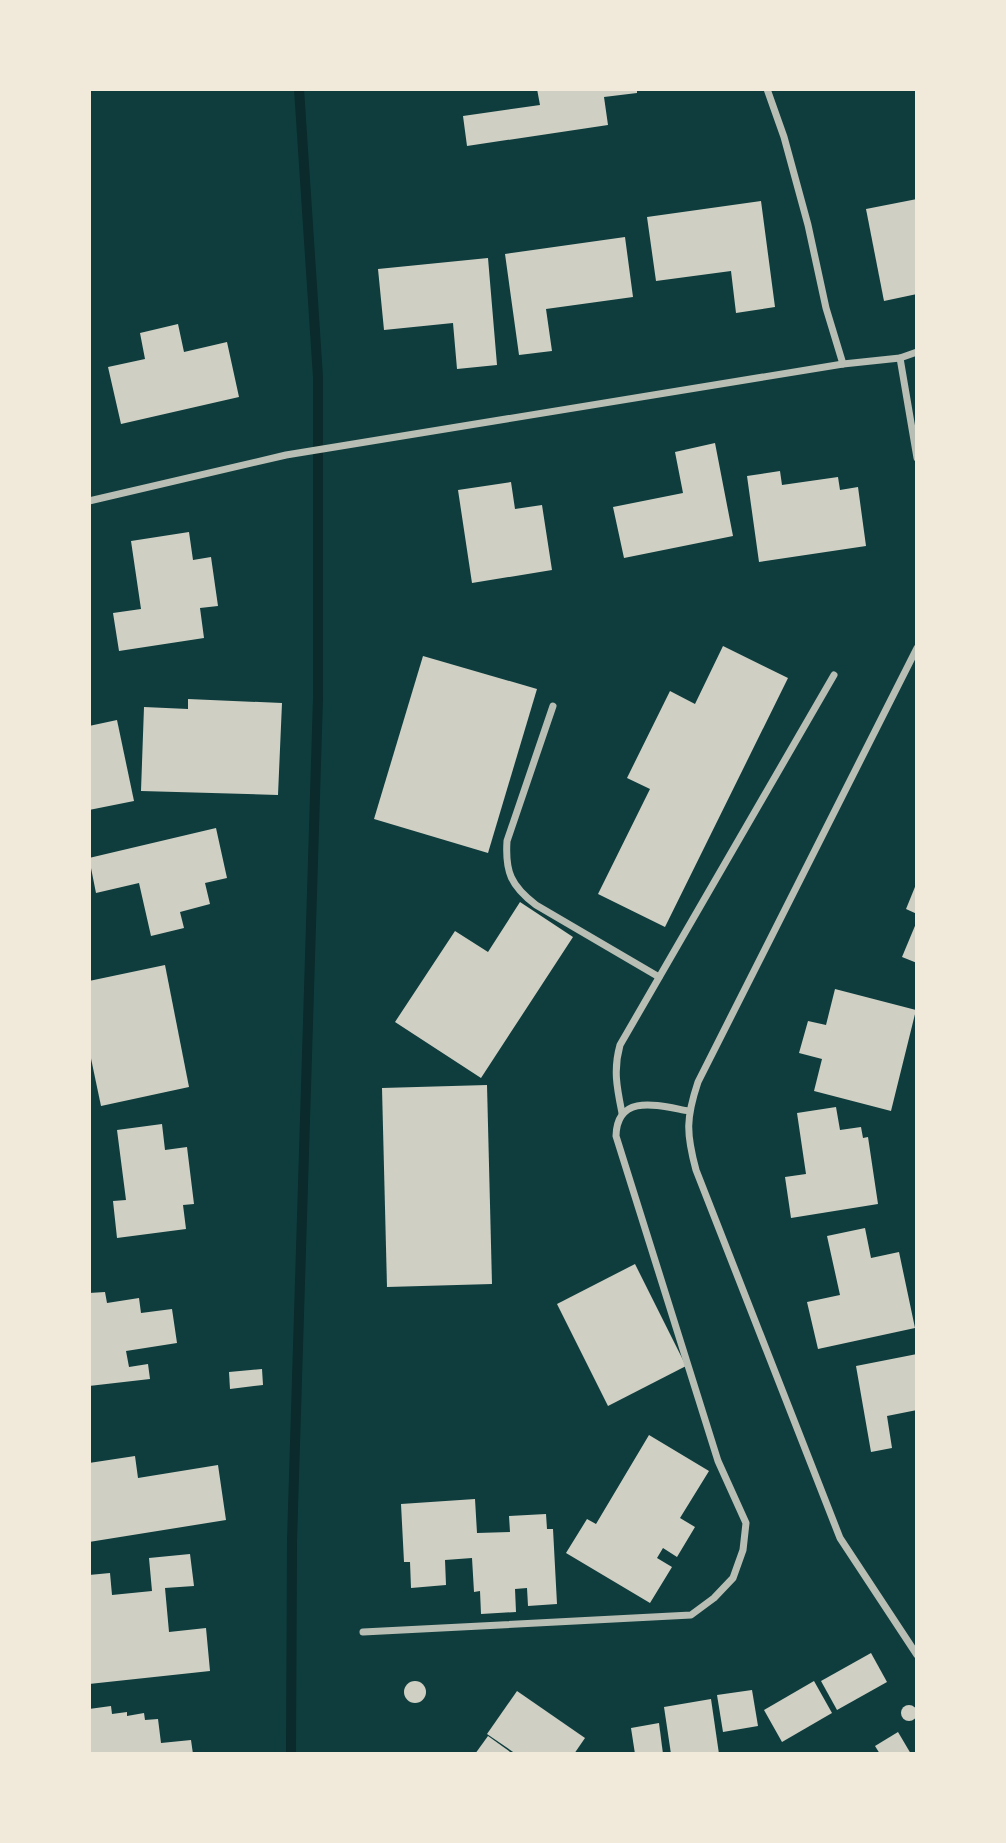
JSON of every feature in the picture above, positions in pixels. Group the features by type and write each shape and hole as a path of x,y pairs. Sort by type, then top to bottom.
{"street":[{"path":"768,89 784,137 808,225 825,308 843,364"},
{"path":"89,501 286,455 843,364 900,358 917,352"},
{"path":"900,358 917,458"},
{"path":"917,648 698,1082 689,1111 688,1141 696,1170 840,1538 917,1655"},
{"path":"622,1113 614,1064 620,1045 834,675"},
{"path":"553,706 507,841 506,860 510,878 521,894 536,905 659,977"},
{"path":"363,1632 691,1615 714,1598 733,1578 743,1550 746,1523 718,1461 616,1136 616,1124 622,1113 644,1104 689,1111"}],"building":[{"path":"537,89 637,89 637,93 604,97 608,125 467,146 463,116 540,105"},
{"path":"917,199 917,294 884,301 866,209"},
{"path":"761,201 775,307 736,313 731,271 656,281 647,217"},
{"path":"625,237 633,297 546,309 552,351 519,355 505,254"},
{"path":"488,258 497,365 457,369 453,323 384,330 378,269"},
{"path":"178,324 184,352 227,342 239,397 121,424 108,367 145,359 140,333"},
{"path":"715,443 733,536 624,558 613,507 683,493 675,452"},
{"path":"780,471 782,485 838,477 840,490 858,487 866,546 759,562 747,476"},
{"path":"511,482 515,509 542,505 552,570 472,583 458,490"},
{"path":"189,532 193,560 211,557 218,606 200,608 204,638 119,651 113,613 141,609 131,541"},
{"path":"723,646 788,678 665,927 598,894 650,789 627,778 670,691 695,704"},
{"path":"423,656 537,689 488,853 374,819"},
{"path":"188,699 282,703 278,795 141,791 144,707 188,709"},
{"path":"117,720 134,801 89,810 89,726"},
{"path":"216,828 227,878 205,883 210,904 180,912 184,928 151,936 139,883 96,893 89,858"},
{"path":"917,882 917,914 906,909"},
{"path":"520,902 573,937 481,1078 395,1022 455,931 488,952"},
{"path":"917,921 917,963 902,957"},
{"path":"165,965 189,1087 101,1106 89,1049 89,981"},
{"path":"835,989 916,1010 891,1111 814,1091 822,1059 799,1053 808,1021 826,1025"},
{"path":"487,1085 492,1284 387,1287 382,1088"},
{"path":"836,1107 840,1130 861,1127 863,1138 868,1137 878,1204 791,1218 785,1177 806,1174 797,1113"},
{"path":"162,1124 165,1150 187,1147 194,1204 183,1205 186,1229 117,1238 113,1201 126,1200 117,1130"},
{"path":"865,1228 871,1258 899,1252 915,1328 818,1349 807,1302 840,1295 827,1236"},
{"path":"635,1264 686,1366 608,1406 557,1304"},
{"path":"105,1292 107,1303 139,1298 141,1313 172,1309 177,1343 126,1351 129,1367 148,1364 150,1379 89,1386 89,1293"},
{"path":"917,1354 917,1410 887,1416 892,1448 871,1452 856,1366"},
{"path":"262,1369 263,1385 230,1389 229,1372"},
{"path":"649,1435 709,1471 680,1518 695,1527 677,1557 663,1548 657,1558 672,1567 650,1603 566,1553 587,1519 596,1524"},
{"path":"135,1456 138,1478 218,1465 226,1520 89,1542 89,1463"},
{"path":"475,1499 477,1533 510,1532 509,1516 546,1514 547,1529 553,1529 557,1604 528,1606 527,1588 515,1589 516,1612 481,1614 480,1591 474,1592 472,1558 445,1560 446,1585 411,1588 410,1562 404,1562 401,1504"},
{"path":"190,1554 194,1586 165,1588 169,1632 206,1628 210,1671 89,1684 89,1575 110,1573 112,1595 152,1591 149,1558"},
{"path":"871,1653 887,1682 837,1710 821,1681"},
{"path":"415,1681 425,1688 426,1692 419,1702 415,1703 405,1696 404,1692 411,1682"},
{"path":"814,1681 832,1713 782,1742 764,1710"},
{"path":"752,1690 758,1726 723,1732 717,1695"},
{"path":"517,1691 585,1738 574,1754 516,1754 487,1734"},
{"path":"711,1699 719,1754 671,1754 664,1707"},
{"path":"909,1705 917,1713 909,1721 901,1713"},
{"path":"111,1706 112,1714 127,1712 127,1716 144,1713 145,1720 158,1719 161,1743 191,1740 193,1754 89,1754 89,1709"},
{"path":"659,1723 663,1754 635,1754 631,1728"},
{"path":"898,1732 911,1754 880,1754 875,1746"},
{"path":"488,1736 513,1754 475,1754"}],"waterway":[{"path":"291,1754 292,1541 318,698 318,377 299,89"}]}
